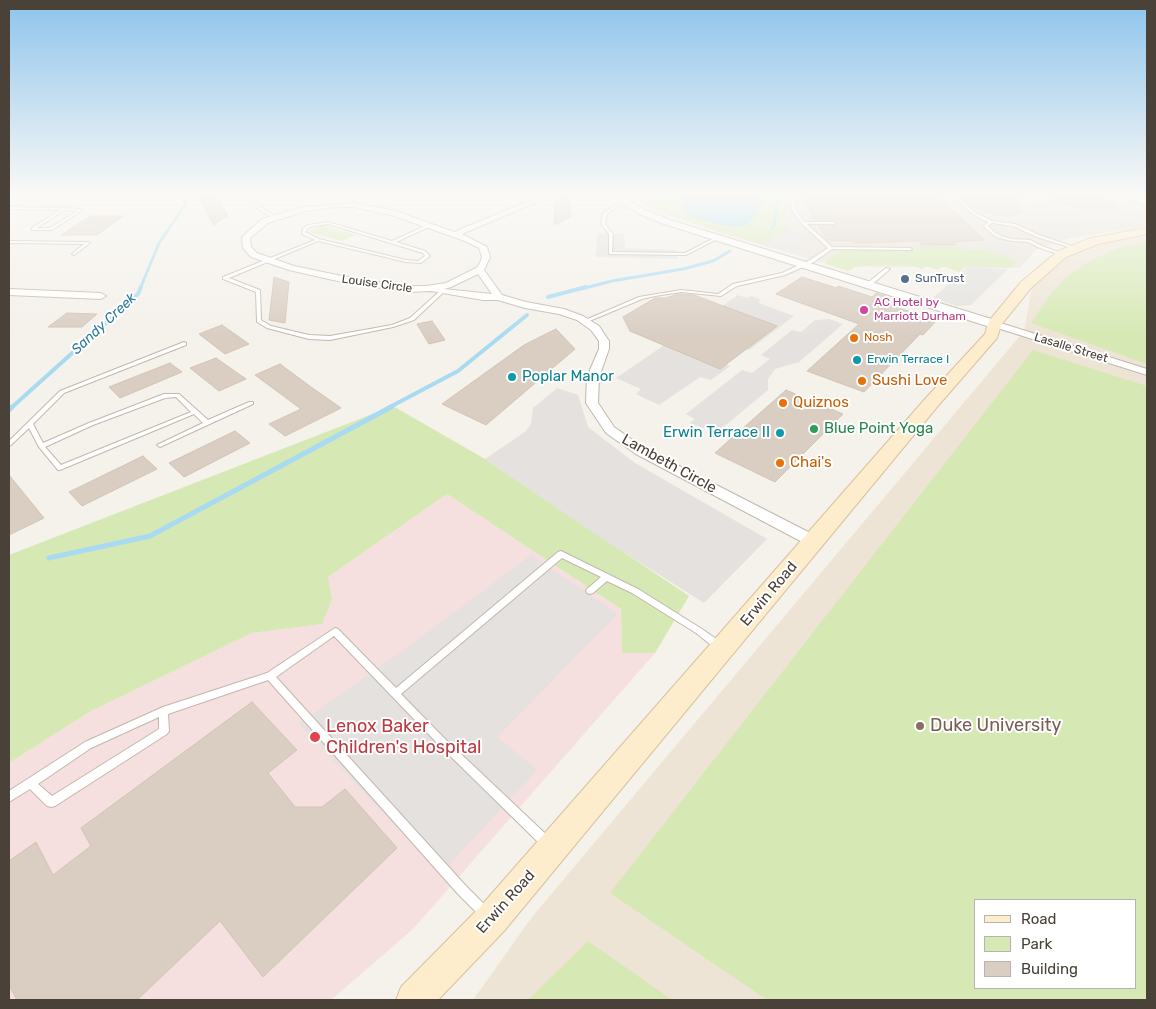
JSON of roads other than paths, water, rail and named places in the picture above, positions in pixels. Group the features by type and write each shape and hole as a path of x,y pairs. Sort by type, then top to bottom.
{"main road":[{"name":"Erwin Road","path":"414,1000 492,919 553,849 813,541 992,335 994,324 1026,285 1062,254 1092,242"}],"street":[{"name":"Louise Circle","path":"246,242 249,251 292,268 342,279 406,289 426,289 448,284 479,270 484,264 486,257 483,247 472,242"},
{"path":"730,242 994,324"},
{"path":"479,270 499,297"},
{"name":"Lambeth Circle","path":"426,289 483,297 499,297 561,311 585,321 594,328 604,341 604,349 593,377 592,403 610,430 640,451 813,541"},
{"path":"9,292 101,296"},
{"name":"Lasalle Street","path":"994,324 1147,372"}],"lane":[{"path":"9,245 15,242"},
{"path":"21,242 88,243 74,254"},
{"path":"313,242 225,278 258,291 259,321 269,327 309,337 330,338 392,326 412,319 443,292"},
{"path":"327,242 406,261 419,262 428,256 424,252 392,242"},
{"path":"611,242 610,253 686,254 709,242"},
{"path":"824,242 831,248"},
{"path":"1032,242 1062,254"},
{"path":"1057,242 1076,248"},
{"path":"585,321 629,302 655,295 681,291 719,295 735,285 774,277 801,264 812,261 831,248 910,248"},
{"path":"867,286 888,269"},
{"path":"9,444 62,392 184,344"},
{"path":"41,446 91,424 164,396 176,395 207,423"},
{"path":"160,445 251,403"},
{"path":"30,425 41,446 60,468 195,412"},
{"path":"396,692 561,554 635,591 699,631 723,649"},
{"path":"590,591 606,577"},
{"path":"9,798 88,745 163,711 270,676 335,631 396,692 440,740 553,849"},
{"path":"270,676 462,890 492,919"},
{"path":"30,783 51,802 101,773 164,732 163,711"}],"waterway":[{"name":"Sandy Creek","path":"140,289 160,242"},
{"path":"581,289 612,281 683,269 713,261 730,251"},
{"name":"Sandy Creek","path":"11,408 138,294 141,287"},
{"path":"548,297 586,287"},
{"path":"388,408 458,371 527,315"},
{"path":"49,558 150,536 391,407"}],"place":[{"name":"SunTrust","path":"905,279"},
{"name":"AC Hotel by Marriott Durham","path":"864,310"},
{"name":"Nosh","path":"854,338"},
{"name":"Erwin Terrace I","path":"857,360"},
{"name":"Poplar Manor","path":"512,377"},
{"name":"Sushi Love","path":"862,381"},
{"name":"Quiznos","path":"783,403"},
{"name":"Blue Point Yoga","path":"814,429"},
{"name":"Erwin Terrace II","path":"780,433"},
{"name":"Chai's","path":"780,463"},
{"name":"Duke University","path":"920,726"},
{"name":"Lenox Baker Children's Hospital","path":"315,737"}]}
